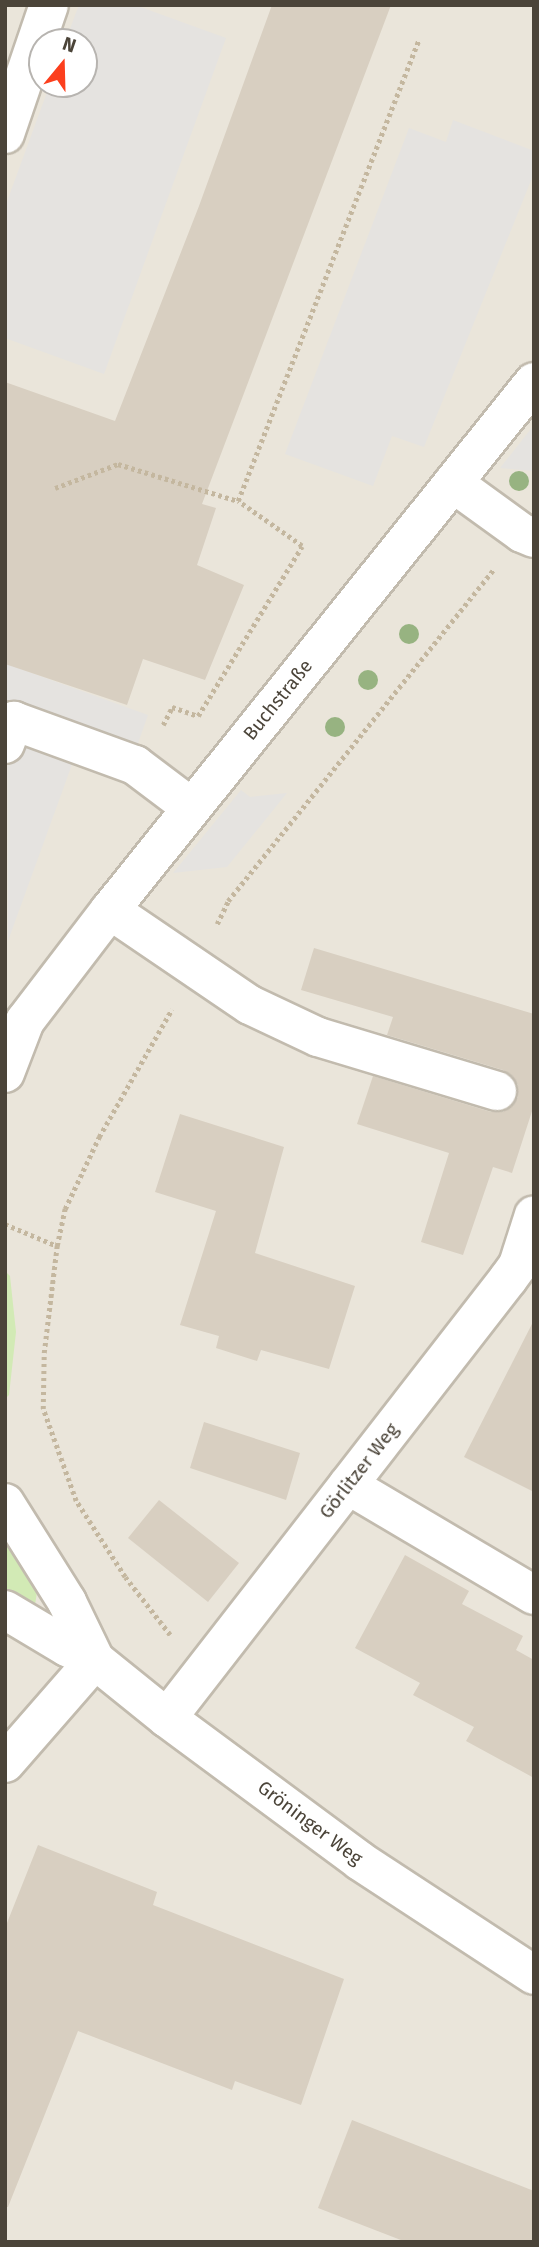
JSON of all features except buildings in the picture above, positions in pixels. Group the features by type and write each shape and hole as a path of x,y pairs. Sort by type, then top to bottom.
{"street":[{"path":"5,134 49,5"},
{"name":"Buchstraße","path":"5,1073 15,1028 534,382"},
{"path":"453,483 528,536"},
{"path":"5,744 14,721 135,765 192,808"},
{"path":"110,910 250,1005 318,1037 497,1091"},
{"name":"Görlitzer Weg","path":"167,1718 513,1272 534,1214"},
{"path":"348,1485 534,1595"},
{"name":"Gröninger Weg","path":"5,1503 67,1602 95,1660"},
{"name":"Gröninger Weg","path":"5,1610 67,1647 95,1660 167,1718 360,1861 534,1975"},
{"path":"5,1763 95,1660"}],"path":[{"path":"238,501 419,40"},
{"path":"55,488 118,464 238,501 302,546 198,716 172,707 161,729"},
{"path":"208,1667 165,1631 124,1577 76,1501 43,1409 44,1353 57,1246 65,1209 99,1137 195,969 228,901 528,536"},
{"path":"5,1224 57,1246"}],"shaded area":[{"path":"5,5 534,5 534,2242 5,2242"},
{"path":"79,5 135,5 226,38 104,374 5,338 5,207 45,98 98,98 98,28 70,28"},
{"path":"453,120 534,151 534,173 424,447 392,436 373,486 285,454 409,128 446,142"},
{"path":"534,425 534,471 500,468"},
{"path":"7,664 148,715 126,777 74,759 8,941"},
{"path":"241,790 250,797 287,793 227,867 173,873"}],"green space":[{"path":"5,1271 10,1276 16,1332 9,1395 5,1399"},
{"path":"5,1538 39,1579 33,1618 5,1601"}]}
